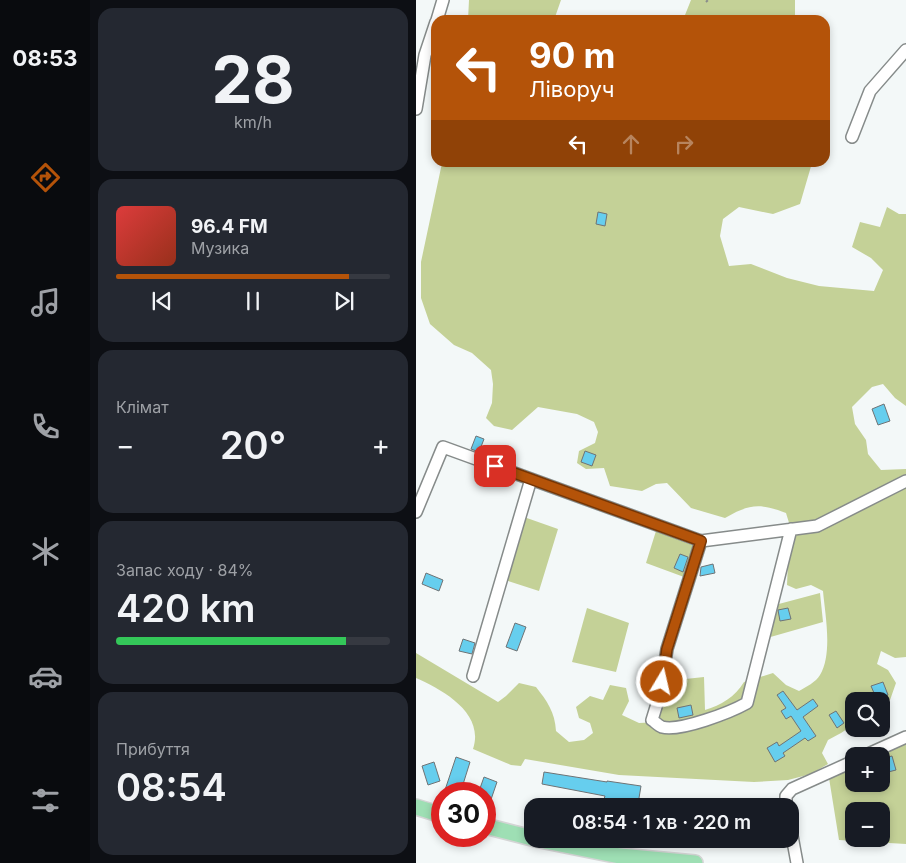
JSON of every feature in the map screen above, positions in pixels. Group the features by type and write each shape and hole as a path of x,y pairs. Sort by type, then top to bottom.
{"main road":[{"path":"416,806 431,811"},
{"path":"496,829 524,836"},
{"path":"575,848 663,862 695,863"}],"street":[{"path":"438,15 443,0"},
{"path":"416,109 425,55 431,36"},
{"path":"852,137 870,91 906,50"},
{"path":"416,512 443,447 701,541 816,526 906,480"},
{"path":"473,676 530,479"},
{"path":"701,541 667,649 660,694 653,714 652,720 662,727 684,726 733,710 747,703 791,529"},
{"path":"884,747 906,737"},
{"path":"786,798 792,789 845,765"},
{"path":"794,848 796,863"}],"green space":[{"path":"469,0 561,0 556,15 468,15"},
{"path":"691,0 795,0 795,15 685,15"},
{"path":"441,167 811,167 800,204 773,214 739,207 723,219 720,236 729,266 751,264 787,278 819,286 874,291 883,270 871,258 852,247 860,222 880,227 887,207 899,214 906,214 906,406 895,398 883,384 872,387 852,407 855,424 866,440 868,454 881,470 906,469 906,657 895,658 881,651 877,664 888,670 896,683 890,700 890,692 845,692 845,730 828,740 822,753 828,764 811,774 788,780 754,782 619,775 525,759 521,766 511,765 473,749 475,736 473,724 459,704 438,689 416,678 416,653 498,702 519,683 536,687 550,707 556,731 569,742 584,740 593,733 590,723 579,718 576,707 590,696 603,700 610,685 626,688 629,701 622,715 639,723 660,722 658,720 667,681 704,677 705,710 727,700 744,682 773,673 786,685 799,691 818,678 824,666 827,645 823,591 811,585 796,589 787,585 788,562 794,539 786,513 762,506 755,506 725,518 691,508 667,483 656,484 642,491 610,486 604,468 586,469 577,463 579,451 595,443 598,432 594,422 577,414 538,407 512,430 494,426 486,418 492,403 493,384 491,370 472,353 454,345 430,324 421,298 421,262"},
{"path":"524,517 558,529 539,591 505,580"},
{"path":"656,531 695,546 684,577 646,563"},
{"path":"820,593 823,622 767,638 775,605"},
{"path":"587,608 629,623 616,672 572,662"},
{"path":"906,741 906,844 890,843 890,802 845,802 845,840 839,840 829,778 845,769 845,792 890,792 890,748"}],"building":[{"path":"598,212 607,214 605,226 596,224"},
{"path":"884,404 890,421 878,425 872,409"},
{"path":"476,436 484,439 479,452 471,449"},
{"path":"585,451 596,455 592,466 581,462"},
{"path":"680,554 688,557 683,572 674,568"},
{"path":"713,564 715,573 700,576 701,567"},
{"path":"426,573 443,580 439,591 422,584"},
{"path":"788,608 791,619 780,621 778,610"},
{"path":"515,623 526,627 517,651 506,647"},
{"path":"463,639 475,643 472,654 459,651"},
{"path":"883,682 887,692 874,692 871,686"},
{"path":"783,691 797,710 813,699 818,706 803,717 816,736 808,741 805,738 783,753 785,756 775,762 767,748 777,742 779,746 801,731 791,716 786,719 781,711 786,708 777,695"},
{"path":"691,705 693,715 679,718 677,708"},
{"path":"836,711 844,723 837,728 829,715"},
{"path":"892,756 896,770 890,772 890,757"},
{"path":"456,757 470,762 464,782 448,782"},
{"path":"434,762 440,781 431,782 428,785 422,766"},
{"path":"544,772 641,786 639,798 604,798 605,796 542,784"},
{"path":"484,777 497,782 496,785 496,782 482,782"}],"route":[{"path":"495,466 701,541 667,649 662,682"}]}
